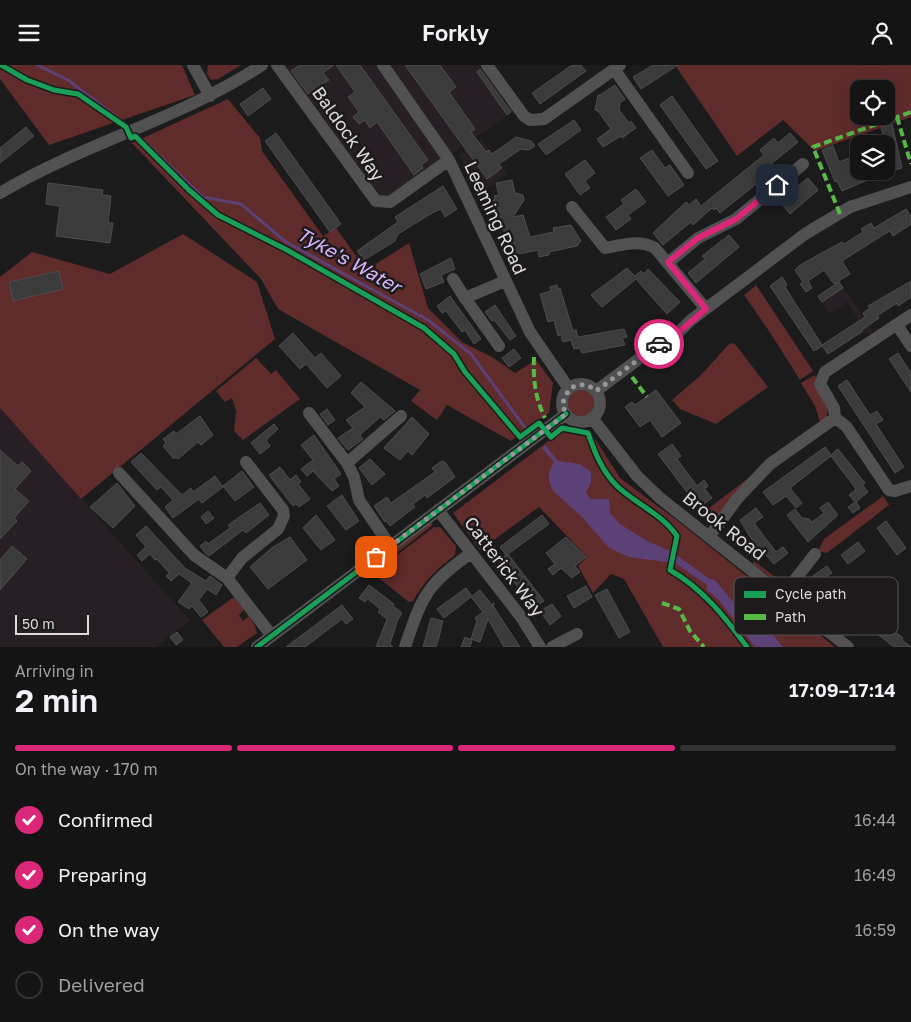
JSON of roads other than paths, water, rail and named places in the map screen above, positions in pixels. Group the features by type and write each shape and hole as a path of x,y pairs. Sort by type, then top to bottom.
{"street":[{"path":"193,65 210,96"},
{"path":"0,193 56,162 173,114 210,96 262,65"},
{"name":"Baldock Way","path":"277,65 376,201 390,201 449,160"},
{"name":"Leeming Road","path":"382,65 449,160 530,332 569,389"},
{"path":"488,65 524,116 537,121 544,119 612,68 688,173"},
{"path":"668,262 698,238 736,219 803,164"},
{"path":"596,391 668,337 680,331 706,309 805,235 850,207 911,187"},
{"path":"572,207 605,248 635,243 647,244 668,262 706,309"},
{"path":"452,279 499,346"},
{"path":"465,298 505,281"},
{"path":"911,315 821,376 820,384 834,408 835,418 846,426 890,490 895,491 911,486"},
{"path":"897,325 911,346"},
{"path":"580,384 591,387 596,391 600,405 592,418 576,421 566,414 562,404 569,389 580,384"},
{"path":"309,413 347,463 354,477 359,500 391,547"},
{"path":"257,647 566,414"},
{"path":"347,463 401,416"},
{"name":"Brook Road","path":"592,418 637,476 760,577"},
{"path":"709,537 737,499 770,464 835,418"},
{"path":"227,578 242,557 278,529 284,516 283,511 246,462"},
{"path":"118,473 194,555 227,578 272,636"},
{"name":"Catterick Way","path":"438,510 521,617 540,647"},
{"path":"405,647 418,609 428,590 442,575 471,553"},
{"path":"797,577 815,554"},
{"path":"552,647 577,634"},
{"name":"Brook Road","path":"833,635 848,647"}],"waterway":[{"name":"Tyke's Water","path":"37,65 68,80 123,122"},
{"name":"Tyke's Water","path":"142,139 203,197 241,204 286,242 428,320 471,354 526,429"}]}
